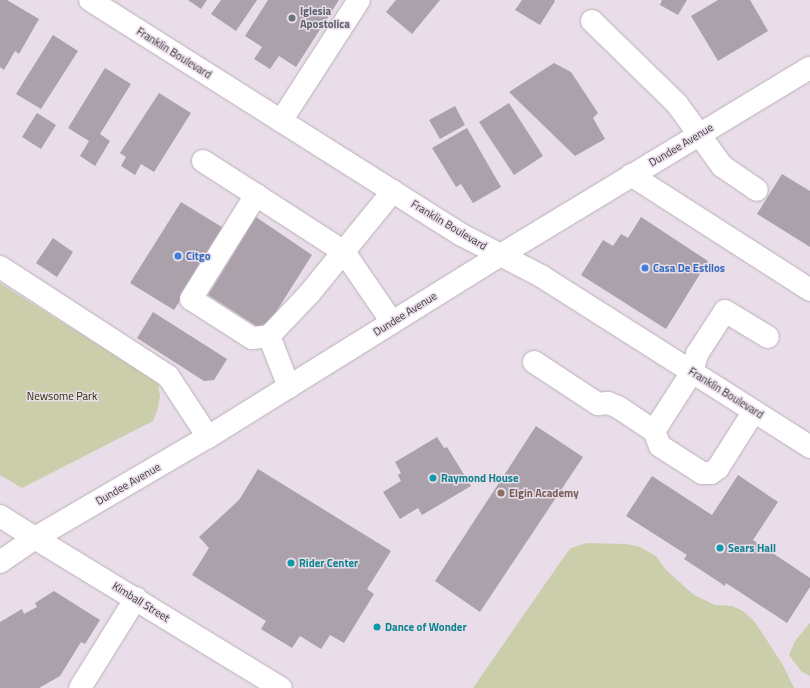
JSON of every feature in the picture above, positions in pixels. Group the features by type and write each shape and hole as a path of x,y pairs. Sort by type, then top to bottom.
{"street":[{"name":"Franklin Boulevard","path":"90,0 462,235 499,256 541,276 810,447"},
{"path":"281,121 359,0"},
{"path":"592,21 677,104 722,166 757,190"},
{"name":"Dundee Avenue","path":"0,562 35,538 208,437 699,133 810,68"},
{"path":"203,161 344,252 392,322"},
{"path":"631,176 810,290"},
{"path":"256,195 191,299 252,338 269,336 309,294 393,191"},
{"path":"0,267 168,376 208,437"},
{"path":"654,431 692,372 697,354 725,311 768,337"},
{"path":"269,336 289,387"},
{"path":"534,362 598,404 608,403 618,407 654,431 660,446 702,473 711,472 718,468 754,411"},
{"name":"Kimball Street","path":"0,516 281,688"},
{"path":"80,688 136,598"}],"green space":[{"name":"Newsome Park","path":"0,283 158,383 160,397 153,421 22,488 0,475"},
{"path":"587,543 626,544 640,547 656,556 666,570 694,595 715,605 732,606 743,611 755,622 784,667 794,688 473,688 566,554 571,548"},
{"path":"810,623 810,676 801,671 789,655 795,641"}],"building":[{"path":"0,0 7,0 39,19 19,54 15,51 4,70 0,67"},
{"path":"188,0 207,0 201,9"},
{"path":"221,0 257,0 236,31 211,14"},
{"name":"Iglesia Apostolica","path":"268,0 339,0 296,67 279,56 270,69 254,59 262,47 245,36"},
{"path":"396,0 440,0 412,34 386,12"},
{"path":"522,0 555,1 540,25 515,10"},
{"path":"662,0 687,0 678,15 660,5"},
{"path":"718,0 750,0 768,31 718,61 691,16"},
{"path":"53,35 78,51 41,109 16,94"},
{"path":"554,63 571,72 598,113 593,118 605,139 575,156 509,92"},
{"path":"105,68 131,84 100,134 110,141 95,166 80,156 89,141 68,128"},
{"path":"159,93 191,113 154,172 141,164 135,175 121,166 126,157 120,153"},
{"path":"509,103 543,156 514,175 479,122"},
{"path":"455,106 465,125 440,139 429,120"},
{"path":"37,113 56,125 41,149 22,137"},
{"path":"467,128 501,187 473,203 461,184 456,187 432,148"},
{"path":"782,174 810,191 810,247 757,214"},
{"name":"Citgo","path":"181,202 225,229 174,310 130,283"},
{"name":"Citgo","path":"256,217 312,255 264,331 208,295"},
{"name":"Casa De Estilos","path":"641,217 708,261 666,329 581,275 603,240 613,246 621,234 628,238"},
{"path":"53,238 73,252 57,277 36,263"},
{"path":"153,312 227,359 214,380 204,381 137,338"},
{"path":"536,426 583,457 480,612 435,581"},
{"name":"Raymond House","path":"437,437 444,448 447,447 471,486 422,515 418,508 400,519 383,492 401,481 398,475 401,473 395,462"},
{"name":"Rider Center","path":"258,469 391,551 367,589 374,594 344,643 330,635 321,649 300,636 292,648 261,629 266,621 192,575 209,548 199,537 239,500"},
{"name":"Sears Hall","path":"738,475 778,502 753,540 810,578 810,587 787,623 726,583 725,586 684,559 687,555 626,516 652,476 712,515"},
{"path":"54,591 100,620 85,644 81,642 60,676 39,688 0,688 0,622 22,609 24,614 37,607 35,603"}],"place":[{"name":"Iglesia Apostolica","path":"292,18"},
{"name":"Citgo","path":"178,256"},
{"name":"Casa De Estilos","path":"645,268"},
{"name":"Raymond House","path":"433,478"},
{"name":"Elgin Academy","path":"501,493"},
{"name":"Sears Hall","path":"720,548"},
{"name":"Rider Center","path":"291,563"},
{"name":"Dance of Wonder","path":"377,627"}]}
